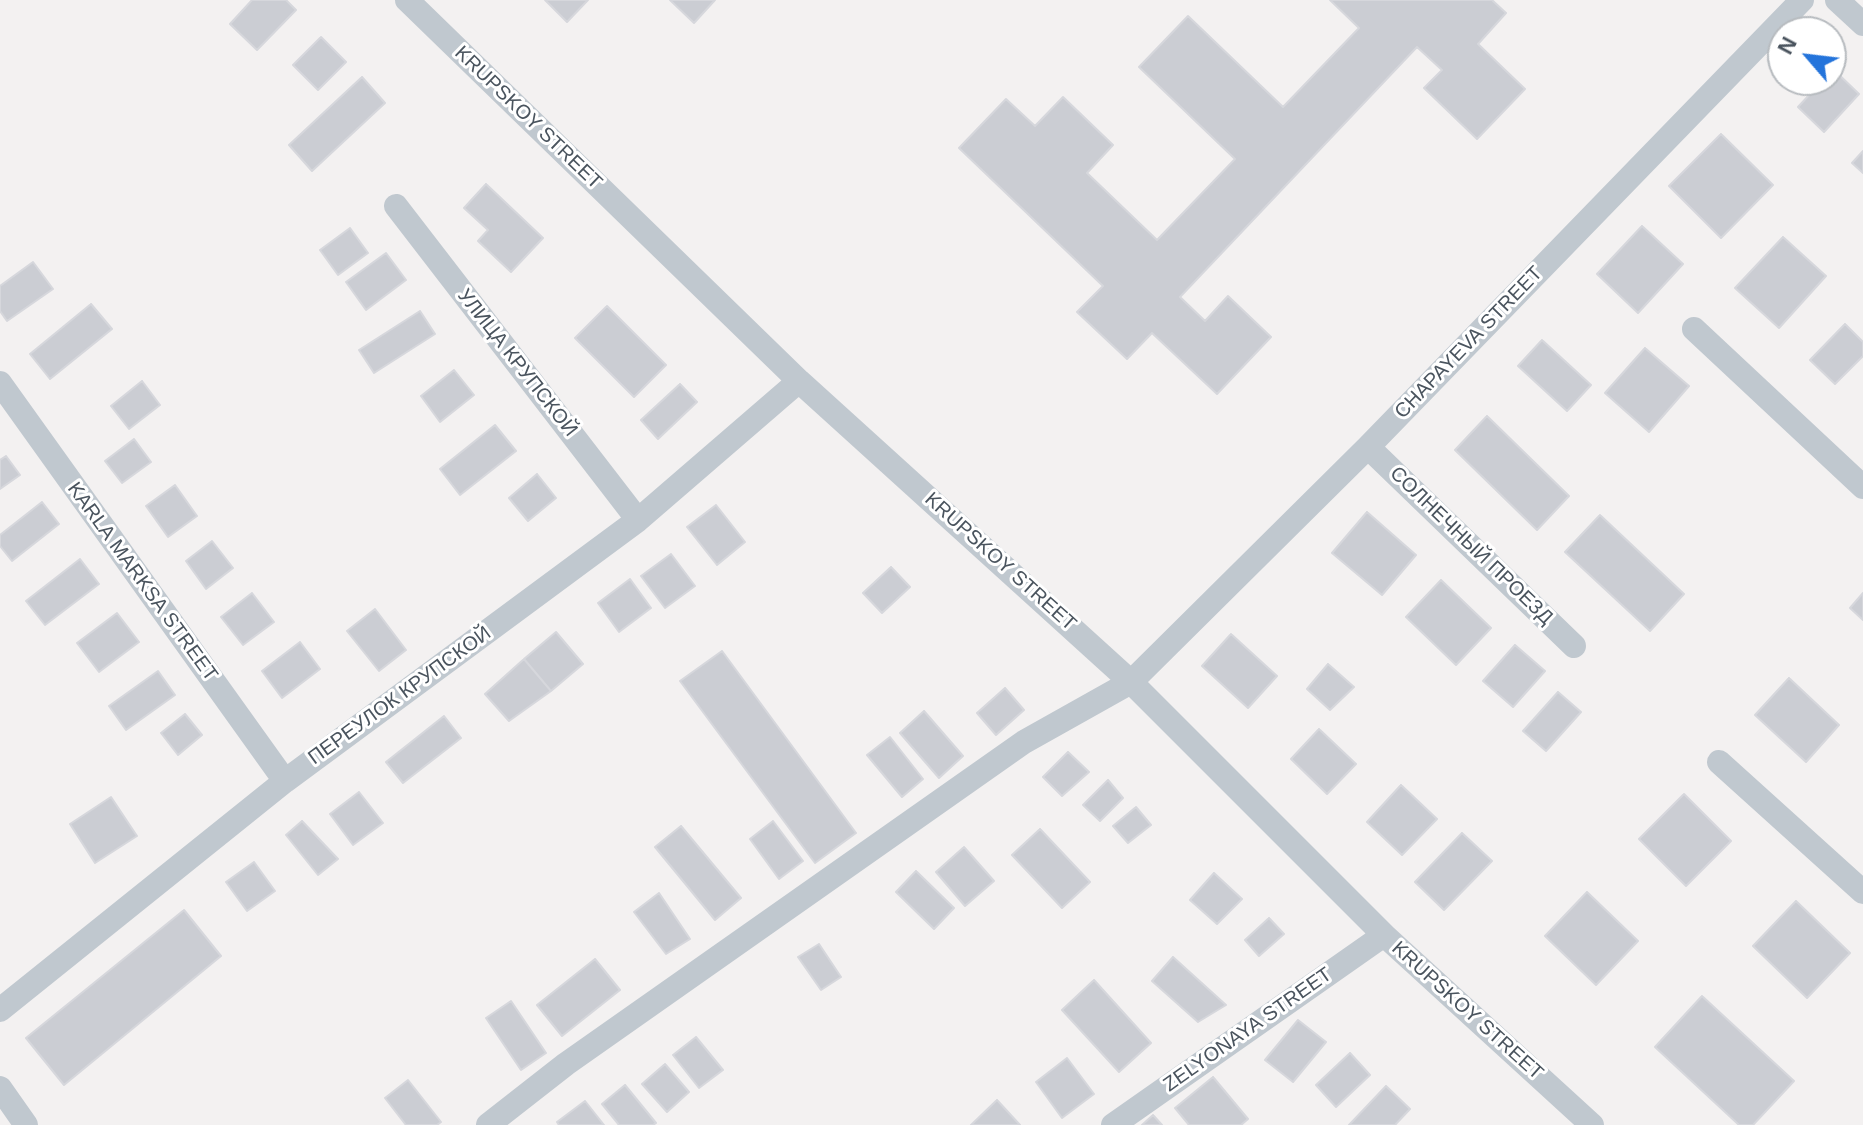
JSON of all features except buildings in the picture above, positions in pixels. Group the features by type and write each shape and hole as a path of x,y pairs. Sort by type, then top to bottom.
{"street":[{"name":"KRUPSKOY STREET","path":"407,0 799,381 1131,682 1384,935 1592,1125"},
{"name":"CHAPAYEVA STREET","path":"488,1125 566,1064 1024,742 1131,682 1368,447 1802,0"},
{"path":"1837,0 1863,24"},
{"name":"УЛИЦА КРУПСКОЙ","path":"396,206 638,520"},
{"path":"1694,329 1863,487"},
{"name":"ПЕРЕУЛОК КРУПСКОЙ","path":"0,1010 285,781 638,520 799,381"},
{"name":"KARLA MARKSA STREET","path":"0,383 285,781"},
{"name":"СОЛНЕЧНЫЙ ПРОЕЗД","path":"1368,447 1574,646"},
{"path":"1719,762 1863,892"},
{"name":"ZELYONAYA STREET","path":"1113,1125 1384,935"},
{"path":"0,1088 26,1125"}]}
